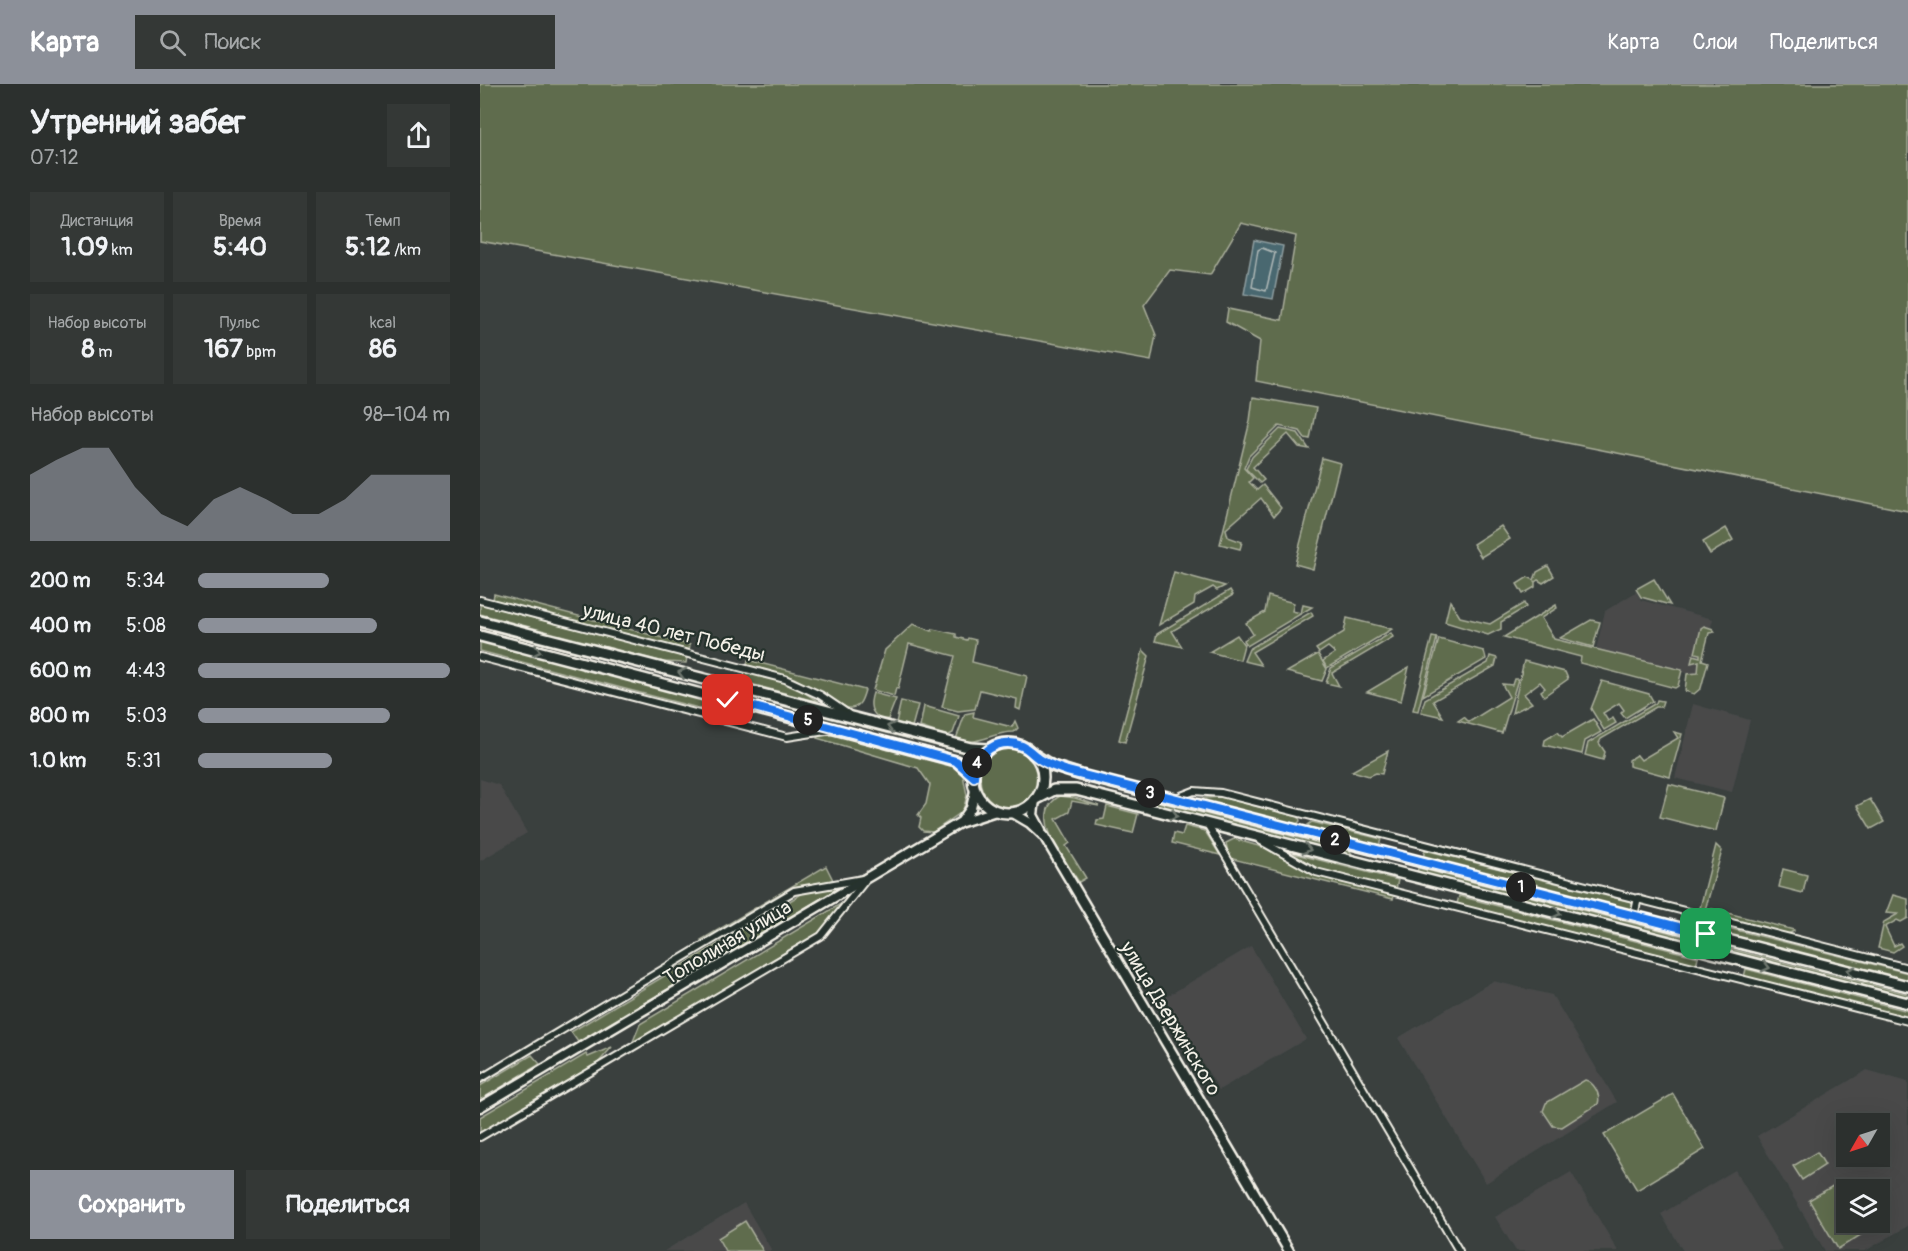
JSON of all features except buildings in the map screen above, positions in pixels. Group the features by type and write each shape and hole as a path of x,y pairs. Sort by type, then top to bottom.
{"main road":[{"name":"улица 40 лет Победы","path":"480,621 971,748 988,749"},
{"path":"480,636 838,728 956,761 974,777"},
{"path":"621,672 624,658"},
{"path":"961,822 967,815 975,791 974,777 977,760 988,749 1012,743 1021,746 1042,761 1067,771 1908,986"},
{"path":"1033,754 1043,777 1033,814 1044,836"},
{"path":"975,791 981,801 996,811 1012,813 1022,810 1054,790 1077,790 1908,1003"},
{"name":"Тополиная улица","path":"480,1107 961,822 996,811"},
{"name":"улица Дзержинского","path":"1012,813 1030,823 1044,836 1289,1251"},
{"path":"1355,861 1358,846"}],"street":[{"name":"улица 40 лет Победы","path":"480,600 785,679 819,695 851,716"},
{"path":"480,657 788,736 838,728"},
{"path":"1174,799 1194,791 1221,793 1908,968"},
{"path":"1207,824 1459,1251"},
{"path":"1250,834 1316,872 1908,1022"},
{"path":"480,1079 794,891 866,879"},
{"path":"480,1137 821,936 866,879"},
{"path":"1634,916 1638,898"}],"shaded area":[{"path":"1636,592 1641,600 1713,619 1697,676 1596,650 1605,611"},
{"path":"1693,704 1750,720 1732,792 1675,778"},
{"path":"480,779 499,785 527,833 480,861"},
{"path":"1251,946 1306,1039 1219,1090 1164,998"},
{"path":"1493,981 1552,995 1617,1102 1486,1183 1398,1038"},
{"path":"1867,1070 1908,1082 1908,1226 1865,1251 1825,1251 1757,1136"},
{"path":"1735,1170 1783,1251 1683,1251 1661,1214"},
{"path":"1571,1172 1618,1251 1516,1251 1495,1217"},
{"path":"744,1203 772,1251 664,1251"}],"green space":[{"path":"480,84 1908,84 1908,511 1256,381 1260,341 1226,322 1228,309 1282,320 1296,236 1241,223 1210,275 1170,270 1144,305 1156,335 1151,361 480,241"},
{"path":"1253,397 1316,408 1310,439 1305,438 1300,431 1279,426 1249,456 1244,468 1253,478 1249,482 1257,490 1263,485 1281,508 1274,516 1261,498 1226,529 1228,537 1242,542 1240,549 1220,544 1250,421"},
{"path":"1280,429 1298,433 1309,449 1299,447 1288,434 1253,467 1264,480 1260,483 1246,469 1252,457"},
{"path":"1322,458 1340,463 1313,569 1295,564"},
{"path":"1501,526 1510,539 1481,557 1473,544"},
{"path":"1726,528 1733,540 1710,554 1703,542"},
{"path":"1548,566 1554,576 1543,583 1538,580 1535,582 1535,587 1523,594 1517,584 1528,577 1534,580 1537,572"},
{"path":"1174,572 1225,586 1217,590 1213,587 1195,597 1194,604 1159,625"},
{"path":"1654,579 1670,605 1641,597 1636,589"},
{"path":"1230,590 1233,595 1172,631 1182,647 1155,641 1157,634"},
{"path":"494,594 690,645 689,650 493,600"},
{"path":"1268,596 1294,603 1292,611 1301,613 1303,605 1312,607 1247,646 1244,640 1253,634 1246,623 1265,612"},
{"path":"1450,601 1460,617 1490,624 1524,603 1526,607 1501,622 1501,629 1488,635 1445,622"},
{"path":"480,604 687,657 686,663 664,662 480,614"},
{"path":"1556,605 1557,608 1541,618 1554,639 1682,670 1678,686 1675,688 1580,663 1581,657 1504,637"},
{"path":"1311,612 1313,616 1252,652 1261,665 1244,661 1249,649"},
{"path":"1347,618 1392,629 1327,668 1323,661 1335,653 1328,647 1319,653 1316,649 1344,632"},
{"path":"1591,620 1600,622 1593,647 1560,638"},
{"path":"913,624 932,631 933,629 956,634 956,637 967,640 968,638 976,640 972,662 1027,676 1020,710 1016,708 1017,699 980,690 975,709 958,711 942,707 955,656 909,644 898,689 896,688 894,696 873,690 885,650"},
{"path":"480,625 618,661 619,663 480,628"},
{"path":"1704,626 1715,632 1709,633 1702,660 1708,662 1701,688 1694,694 1685,691 1687,674 1698,673 1699,661 1691,663 1693,655 1700,657 1700,654 1695,653 1701,628"},
{"path":"1391,633 1393,637 1332,673 1339,686 1326,683 1331,668"},
{"path":"1237,635 1244,645 1240,660 1209,652"},
{"path":"1432,637 1437,638 1418,711 1413,710"},
{"path":"1439,639 1484,651 1486,659 1423,696"},
{"path":"480,640 732,704 729,716 480,651"},
{"path":"1143,650 1149,656 1125,742 1119,740"},
{"path":"1318,654 1327,669 1322,681 1287,672"},
{"path":"1490,656 1497,658 1495,666 1433,701 1443,717 1421,712 1425,699 1488,663"},
{"path":"748,660 865,690 858,705 847,708 794,678 747,665"},
{"path":"1524,661 1565,672 1568,679 1544,696 1541,691 1545,688 1540,682 1524,694 1532,703 1512,713"},
{"path":"1409,667 1401,701 1367,692"},
{"path":"745,671 793,685 819,702 743,682"},
{"path":"1514,679 1518,679 1502,733 1458,721 1464,717 1469,722 1509,697 1502,684 1512,685"},
{"path":"1602,681 1649,694 1653,701 1625,718 1621,713 1624,710 1619,703 1603,713 1608,721 1613,718 1616,723 1604,730 1591,709"},
{"path":"741,692 968,752 968,754 740,695"},
{"path":"873,693 896,699 888,719 882,720 873,712 871,701"},
{"path":"1657,700 1663,701 1661,707 1656,707 1601,739 1599,743 1605,752 1603,760 1585,755 1588,743 1656,703"},
{"path":"901,701 918,705 912,727 896,723"},
{"path":"924,706 959,716 953,733 947,736 920,727"},
{"path":"974,712 973,717 1012,727 1015,721 1018,728 1014,732 980,740 956,739 965,714"},
{"path":"1593,719 1601,732 1585,741 1582,754 1544,745 1545,740 1558,732 1562,737"},
{"path":"834,731 888,750 905,750 950,762 963,775 967,795 963,811 933,832 923,831 919,827 921,818 918,815 926,804 930,785 918,768 817,738 818,735"},
{"path":"1674,732 1682,734 1670,777 1629,766 1629,760 1637,755 1641,760 1678,738"},
{"path":"1009,749 1025,754 1033,762 1038,778 1033,794 1025,802 1009,807 993,802 985,794 980,778 985,762 993,754"},
{"path":"1388,751 1382,774 1376,773 1369,776 1352,771"},
{"path":"1669,784 1724,798 1716,831 1660,817"},
{"path":"1060,796 1099,806 1072,801 1069,812 1056,819 1070,843 1066,846 1086,878 1079,882 1058,850 1048,826 1047,814 1051,804"},
{"path":"1220,797 1299,817 1300,821 1296,825 1191,799"},
{"path":"1147,799 1350,851 1352,854 1349,856 1145,804"},
{"path":"1870,799 1884,822 1871,829 1857,806"},
{"path":"1107,806 1138,814 1133,833 1096,825 1097,820 1104,819"},
{"path":"1312,822 1381,839 1379,846 1311,829 1308,825"},
{"path":"1185,826 1205,831 1220,855 1172,843 1174,833 1182,835"},
{"path":"1234,839 1269,849 1314,875 1394,896 1393,899 1229,858 1226,843"},
{"path":"1716,845 1722,851 1705,910 1699,912"},
{"path":"1425,850 1635,903 1633,911 1423,858"},
{"path":"1288,852 1398,880 1396,889 1317,869"},
{"path":"826,866 833,880 800,887 706,943 701,940"},
{"path":"1418,868 1702,941 1701,946 1417,873"},
{"path":"1783,869 1807,875 1803,893 1779,887"},
{"path":"838,886 839,888 578,1042 571,1032 803,893"},
{"path":"1893,895 1908,899 1908,918 1901,922 1897,920 1885,927 1894,946 1900,943 1902,946 1893,952 1878,948 1884,922 1898,914 1886,913"},
{"path":"1459,896 1698,957 1696,965 1457,904"},
{"path":"844,902 821,933 632,1044 640,1024"},
{"path":"1712,909 1794,931 1788,934 1715,916"},
{"path":"1720,926 1908,973 1908,981 1710,931"},
{"path":"1707,943 1908,994 1908,998 1706,947"},
{"path":"1746,969 1908,1011 1908,1019 1744,977"},
{"path":"612,1047 598,1063 480,1133 480,1117 586,1054 588,1057"},
{"path":"532,1055 540,1064 480,1100 480,1086"},
{"path":"1585,1080 1596,1089 1598,1104 1562,1127 1553,1126 1543,1111 1546,1103"},
{"path":"1673,1094 1705,1149 1637,1190 1604,1135"},
{"path":"1817,1152 1825,1165 1802,1180 1793,1166"},
{"path":"1836,1184 1836,1233 1864,1233 1838,1249 1809,1200"},
{"path":"745,1221 763,1251 725,1251 718,1238"}],"water":[{"path":"1254,240 1283,246 1273,299 1244,294"}],"route":[{"path":"728,700 956,761 969,770 974,777 977,760 983,753 995,745 1012,743 1025,748 1042,761 1067,771 1706,934"}]}
